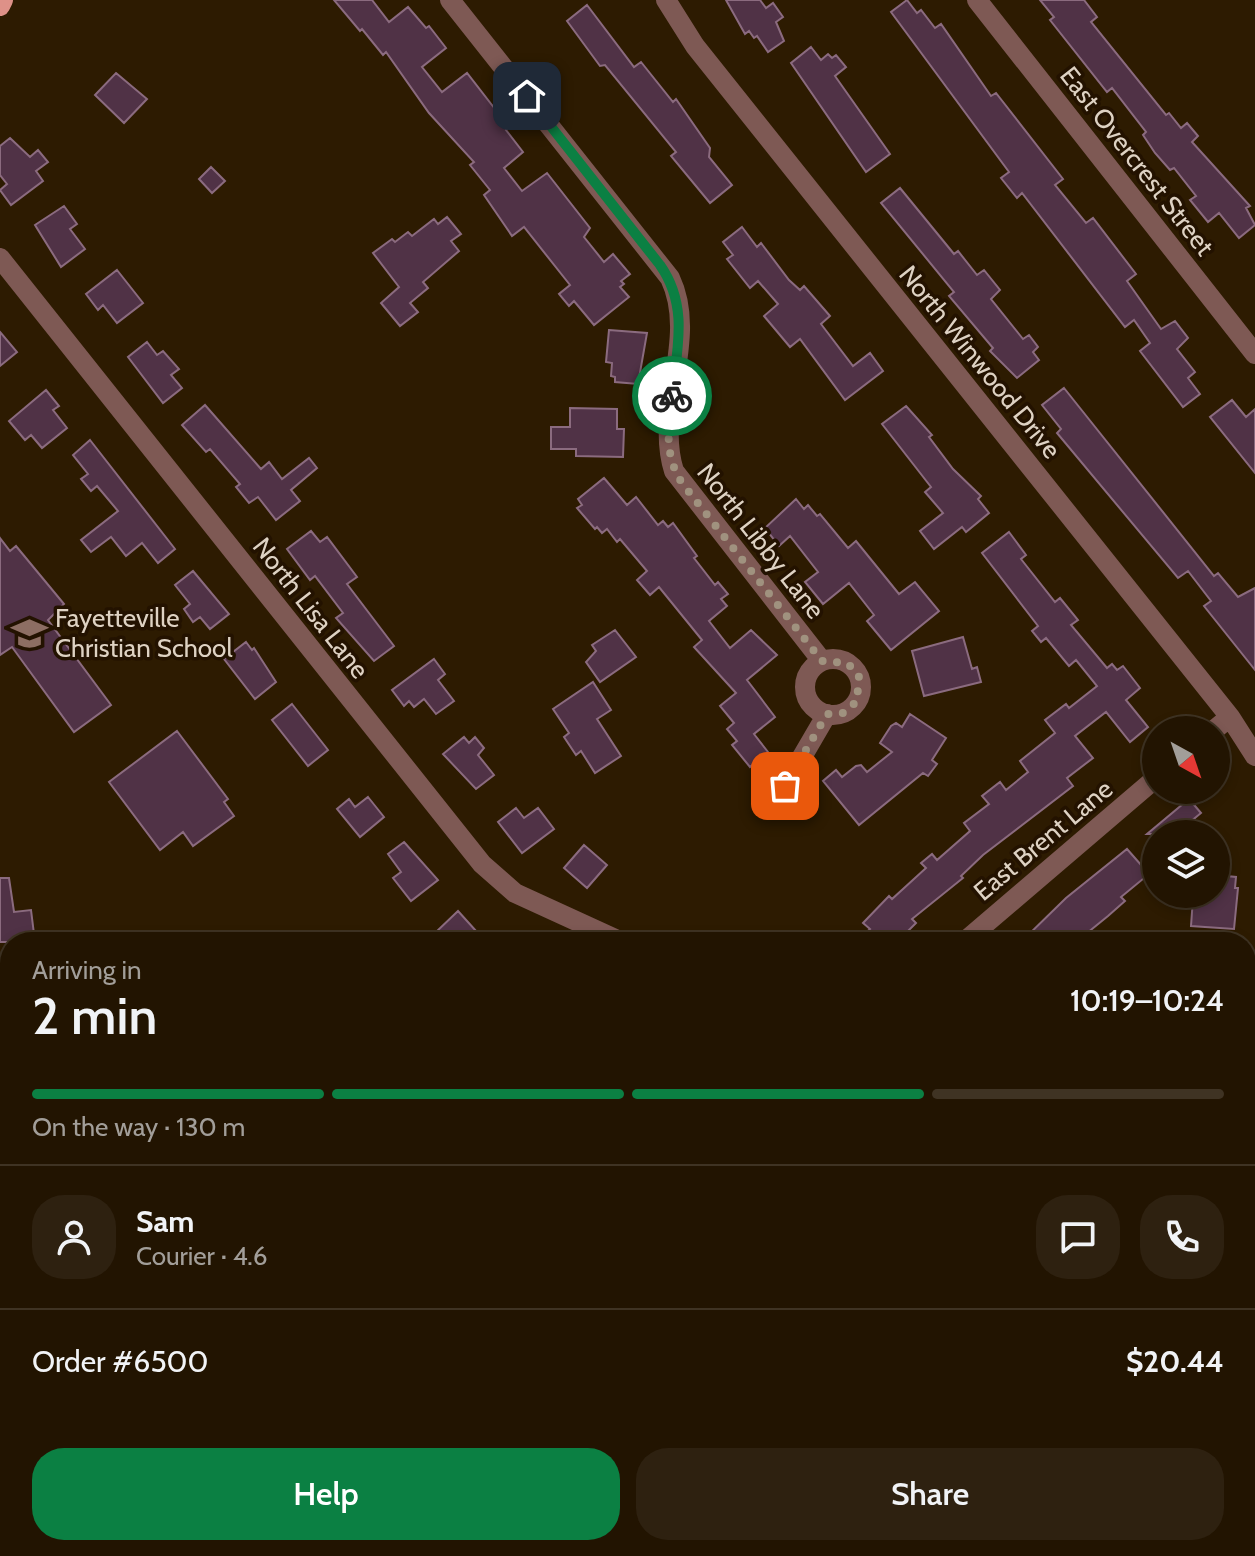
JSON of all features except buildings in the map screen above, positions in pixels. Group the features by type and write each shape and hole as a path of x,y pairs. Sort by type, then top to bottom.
{"main road":[{"path":"0,6 3,0"}],"street":[{"name":"North Libby Lane","path":"450,0 670,278 676,291 680,321 667,433 674,471 822,661 847,663 861,684 852,708 844,713 827,714 774,805"},
{"name":"North Winwood Drive","path":"666,0 695,46 1216,716"},
{"name":"East Overcrest Street","path":"977,0 1255,354"},
{"name":"North Lisa Lane","path":"0,258 482,864 515,893 600,932"},
{"path":"822,661 809,673 805,690 812,706 827,714"},
{"name":"North Winwood Drive","path":"1230,732 1255,756"},
{"name":"East Brent Lane","path":"976,932 1142,790"}],"way so far":[{"path":"672,396 668,446 674,471 682,483 822,661 830,659 847,663 859,675 861,684 857,701 844,713 827,714 785,786"}],"place":[{"name":"Fayetteville Christian School","path":"29,633"}],"route":[{"path":"527,96 670,278 676,291 680,321 672,396"}]}
